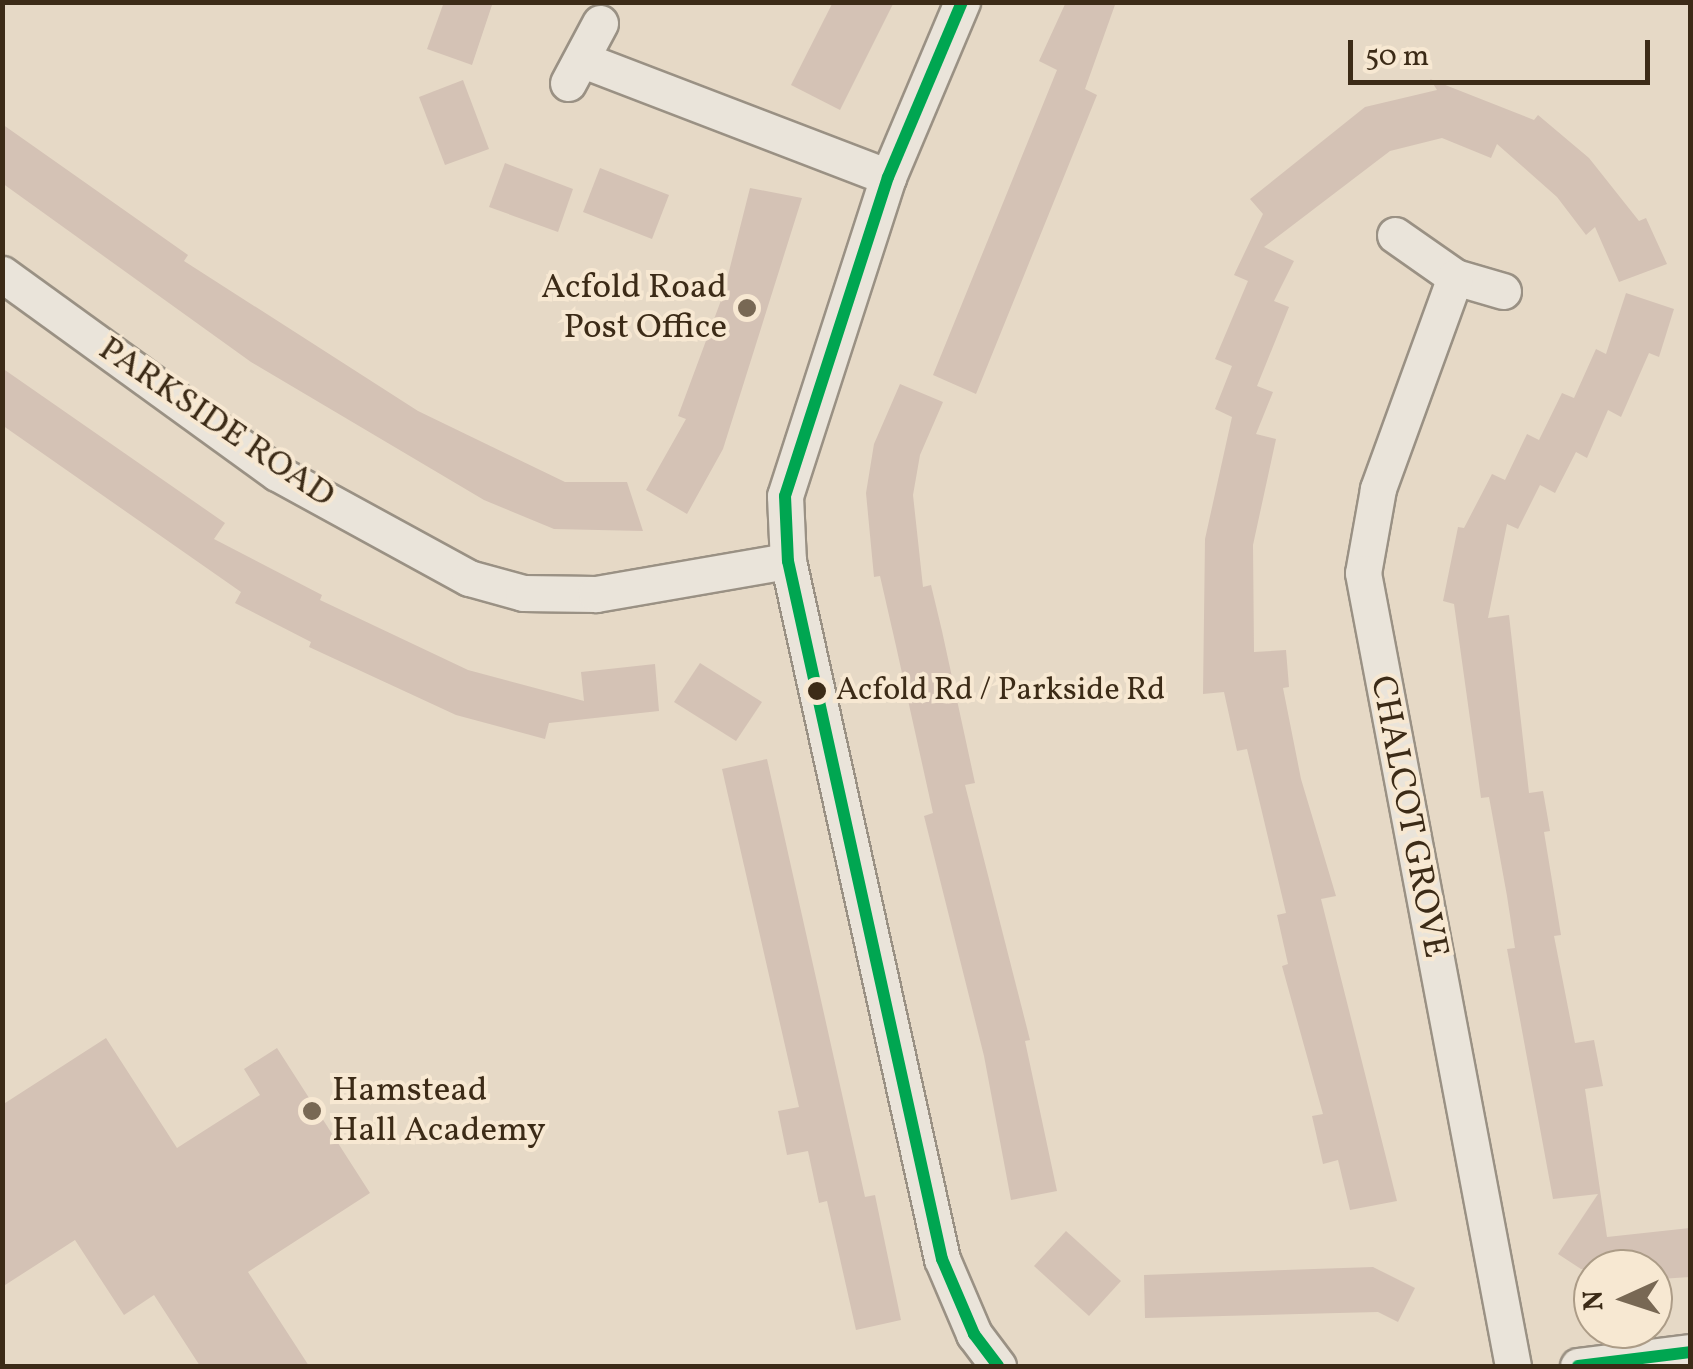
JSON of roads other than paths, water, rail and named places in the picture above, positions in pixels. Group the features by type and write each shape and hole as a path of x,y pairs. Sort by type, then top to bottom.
{"street":[{"path":"962,2 888,176 785,496 788,561 942,1258 974,1334 998,1366"},
{"path":"600,23 576,71 888,176"},
{"path":"1395,235 1455,276 1503,291"},
{"name":"PARKSIDE ROAD","path":"2,274 277,473 469,578 522,593 596,594 788,561"},
{"name":"CHALCOT GROVE","path":"1455,276 1378,490 1363,573 1513,1366"},
{"path":"1578,1366 1690,1352"}],"place":[{"name":"Acfold Road Post Office","path":"747,308"},
{"name":"Acfold Rd / Parkside Rd","path":"817,691"},
{"name":"Hamstead Hall Academy","path":"312,1111"}]}
